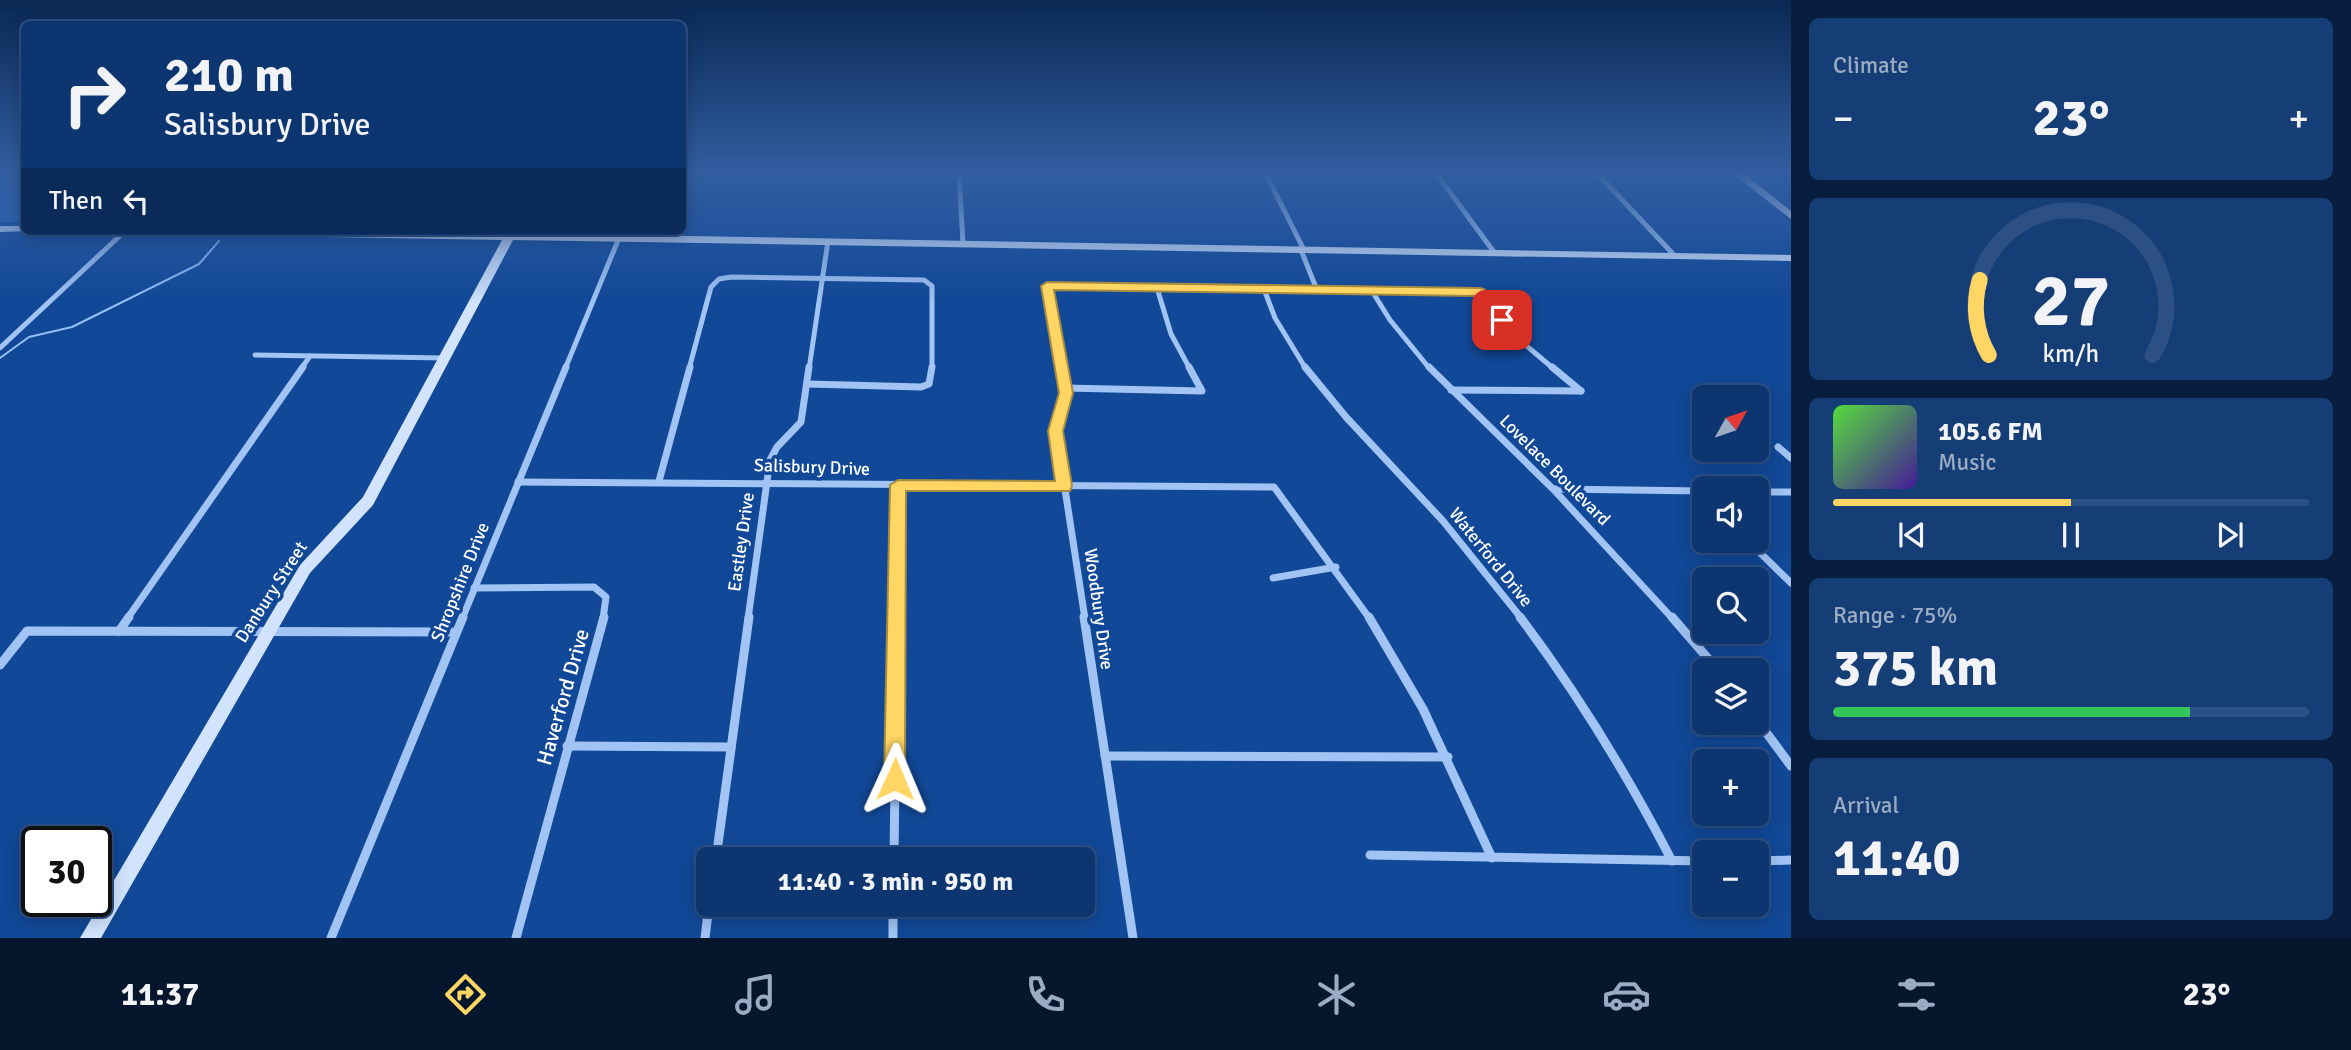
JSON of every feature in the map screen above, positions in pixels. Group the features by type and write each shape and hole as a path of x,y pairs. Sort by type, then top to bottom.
{"main road":[{"path":"0,229 21,229"},
{"path":"498,235 1791,258"},
{"name":"Danbury Street","path":"90,938 311,561 368,501 510,236"}],"street":[{"path":"961,216 962,244"},
{"path":"1286,216 1317,290"},
{"path":"1467,216 1494,252"},
{"path":"1637,216 1674,255"},
{"path":"0,348 121,235"},
{"name":"Shropshire Drive","path":"331,938 619,238"},
{"name":"Eastley Drive","path":"718,847 770,460 777,447 801,422 828,241"},
{"path":"659,481 714,283 731,277 917,279 929,283 933,291 932,376 929,384 921,387 808,384"},
{"name":"Woodbury Drive","path":"1133,938 1056,431 1065,402 1065,388 1047,286 1157,288"},
{"path":"1065,388 1202,391 1171,334 1157,288 1479,292 1522,342 1581,391 1451,390"},
{"name":"Waterford Drive","path":"1264,289 1278,323 1304,367 1327,397 1412,485 1499,588 1562,675 1651,820 1672,861"},
{"name":"Lovelace Boulevard","path":"1372,290 1405,340 1451,390 1621,559 1708,658"},
{"path":"255,355 445,358"},
{"path":"120,631 310,356"},
{"path":"1778,447 1791,458"},
{"name":"Salisbury Drive","path":"517,482 767,481 898,485 1274,487 1336,567"},
{"path":"894,847 898,485"},
{"path":"1553,489 1692,491"},
{"path":"1769,492 1791,492"},
{"path":"1760,553 1791,583"},
{"path":"1273,578 1336,567 1397,662 1448,757 1492,858"},
{"name":"Haverford Drive","path":"474,589 594,587 606,597 606,609 516,938"},
{"path":"0,665 27,631 456,632"},
{"path":"1768,735 1791,766"},
{"path":"567,746 731,747"},
{"path":"1105,756 1448,757"},
{"path":"1370,855 1692,861"},
{"path":"1769,860 1791,860"},
{"path":"705,938 708,917"},
{"path":"893,917 893,938"}],"shaded area":[{"path":"0,216 21,216 21,222 0,222"}],"waterway":[{"path":"0,358 29,337 72,327 199,264 219,241"}],"route":[{"path":"895,779 898,485 1064,486 1056,431 1066,393 1047,286 1479,292 1502,320"}]}
